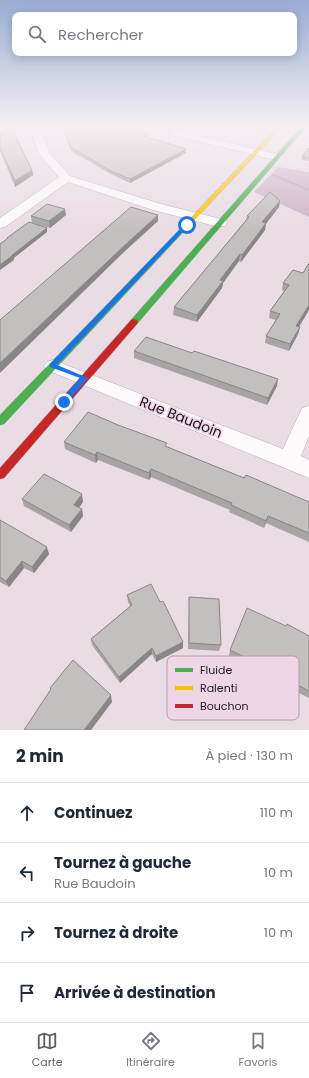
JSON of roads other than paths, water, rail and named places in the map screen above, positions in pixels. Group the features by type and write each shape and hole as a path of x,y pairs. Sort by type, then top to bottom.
{"street":[{"path":"50,161 66,178 150,205 220,223"},
{"path":"0,421 246,161"},
{"path":"0,475 273,161"},
{"path":"0,224 6,214 66,178"},
{"name":"Rue Baudoin","path":"53,366 309,469"},
{"path":"288,461 309,413"}],"waterway":[{"path":"273,175 309,190"}]}
